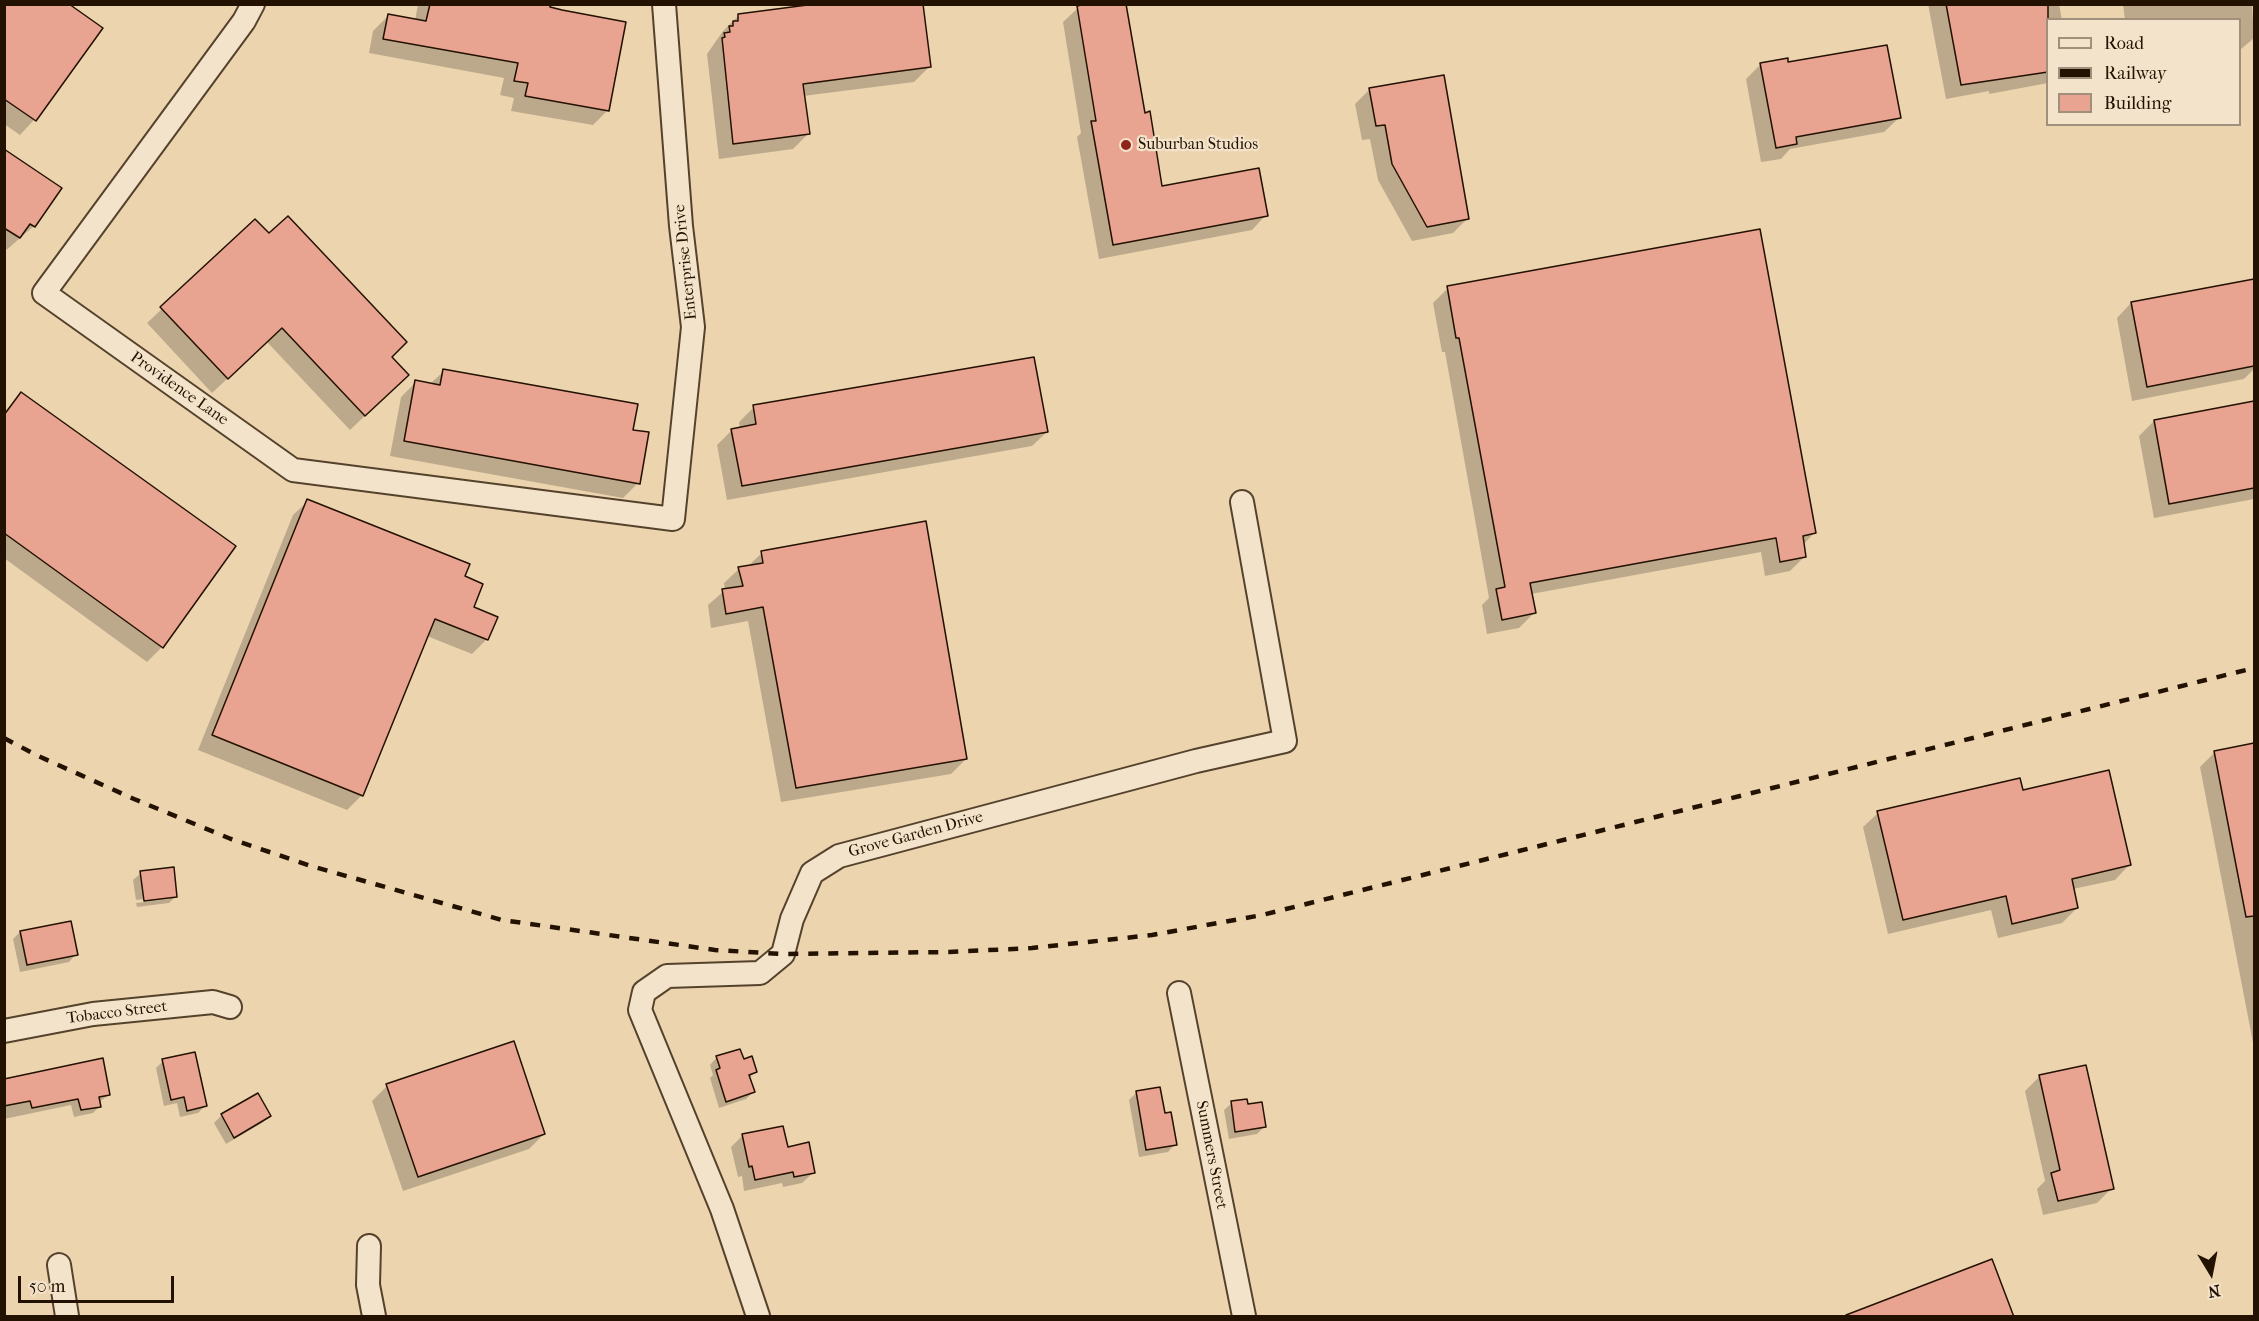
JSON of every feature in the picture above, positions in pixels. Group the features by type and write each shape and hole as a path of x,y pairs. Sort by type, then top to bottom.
{"street":[{"name":"Providence Lane","path":"253,4 244,21 44,293 293,470 673,519"},
{"name":"Enterprise Drive","path":"664,4 681,226 693,327 673,519"},
{"name":"Grove Garden Drive","path":"758,1317 722,1209 640,1010 644,992 667,976 760,973 783,954 792,919 812,873 838,856 1196,760 1285,741 1242,502"},
{"name":"Summers Street","path":"1179,993 1244,1317"},
{"name":"Tobacco Street","path":"4,1031 104,1013 213,1002 230,1007"},
{"path":"369,1246 368,1285 374,1317"},
{"path":"59,1265 67,1317"}],"building":[{"path":"4,4 69,4 103,28 36,121 4,99"},
{"path":"430,4 550,4 550,7 562,10 626,22 609,111 525,96 528,83 514,81 518,63 383,39 388,14 426,21"},
{"path":"815,4 923,4 931,67 803,84 810,134 733,144 722,38 725,37 724,33 730,32 729,26 733,26 733,21 738,21 738,14"},
{"name":"Suburban Studios","path":"1126,4 1145,113 1150,111 1162,186 1259,168 1268,216 1113,245 1091,121 1096,121 1077,6"},
{"path":"1946,4 2048,4 2046,72 1961,85"},
{"path":"1887,45 1901,118 1796,137 1797,144 1776,148 1760,63 1788,58 1788,62"},
{"path":"1444,75 1469,219 1427,227 1392,164 1385,125 1376,126 1369,88"},
{"path":"4,149 62,188 35,227 30,224 20,238 4,228"},
{"path":"288,216 407,342 392,357 409,375 365,416 282,328 228,379 160,307 255,219 269,233"},
{"path":"1760,229 1816,533 1803,536 1806,557 1780,562 1776,538 1530,583 1536,613 1502,620 1496,589 1505,587 1459,338 1456,338 1447,286"},
{"path":"2254,279 2254,366 2147,387 2131,302"},
{"path":"1034,357 1048,432 742,486 731,429 756,424 753,405"},
{"path":"443,369 638,404 633,430 649,432 640,484 404,441 415,380 440,385"},
{"path":"21,392 236,546 163,648 4,533 4,415"},
{"path":"2254,401 2254,488 2169,504 2154,420"},
{"path":"307,499 470,564 465,576 483,584 474,607 498,617 488,640 435,619 363,796 212,735"},
{"path":"926,521 967,759 796,788 763,607 726,614 722,589 743,586 738,567 763,563 761,551"},
{"path":"2254,743 2254,916 2246,917 2214,751"},
{"path":"2109,770 2131,865 2072,879 2078,908 2012,924 2006,896 1903,920 1877,811 2020,778 2023,790"},
{"path":"174,867 177,897 144,901 140,871"},
{"path":"71,921 78,955 27,965 20,931"},
{"path":"514,1041 545,1134 418,1177 386,1084"},
{"path":"740,1049 744,1059 752,1056 757,1072 749,1075 755,1092 726,1102 716,1070 720,1068 716,1056"},
{"path":"195,1052 207,1106 187,1111 184,1097 171,1100 162,1059"},
{"path":"103,1058 110,1095 99,1097 101,1107 81,1110 78,1099 32,1108 30,1101 4,1106 4,1079"},
{"path":"2086,1065 2114,1189 2058,1201 2051,1173 2060,1170 2039,1075"},
{"path":"1160,1087 1165,1113 1171,1112 1177,1145 1146,1150 1136,1091"},
{"path":"258,1093 271,1116 234,1138 221,1114"},
{"path":"1247,1099 1248,1104 1262,1102 1266,1127 1235,1132 1231,1101"},
{"path":"783,1126 788,1147 809,1142 815,1173 794,1177 793,1172 755,1180 752,1166 749,1167 742,1134"},
{"path":"1992,1259 2014,1317 1846,1317 1846,1315"}],"railway":[{"path":"4,738 134,799 231,839 311,866 502,920 715,950 783,954 949,952 1032,948 1152,935 1262,915 2254,668"}],"place":[{"name":"Suburban Studios","path":"1126,145"}]}
